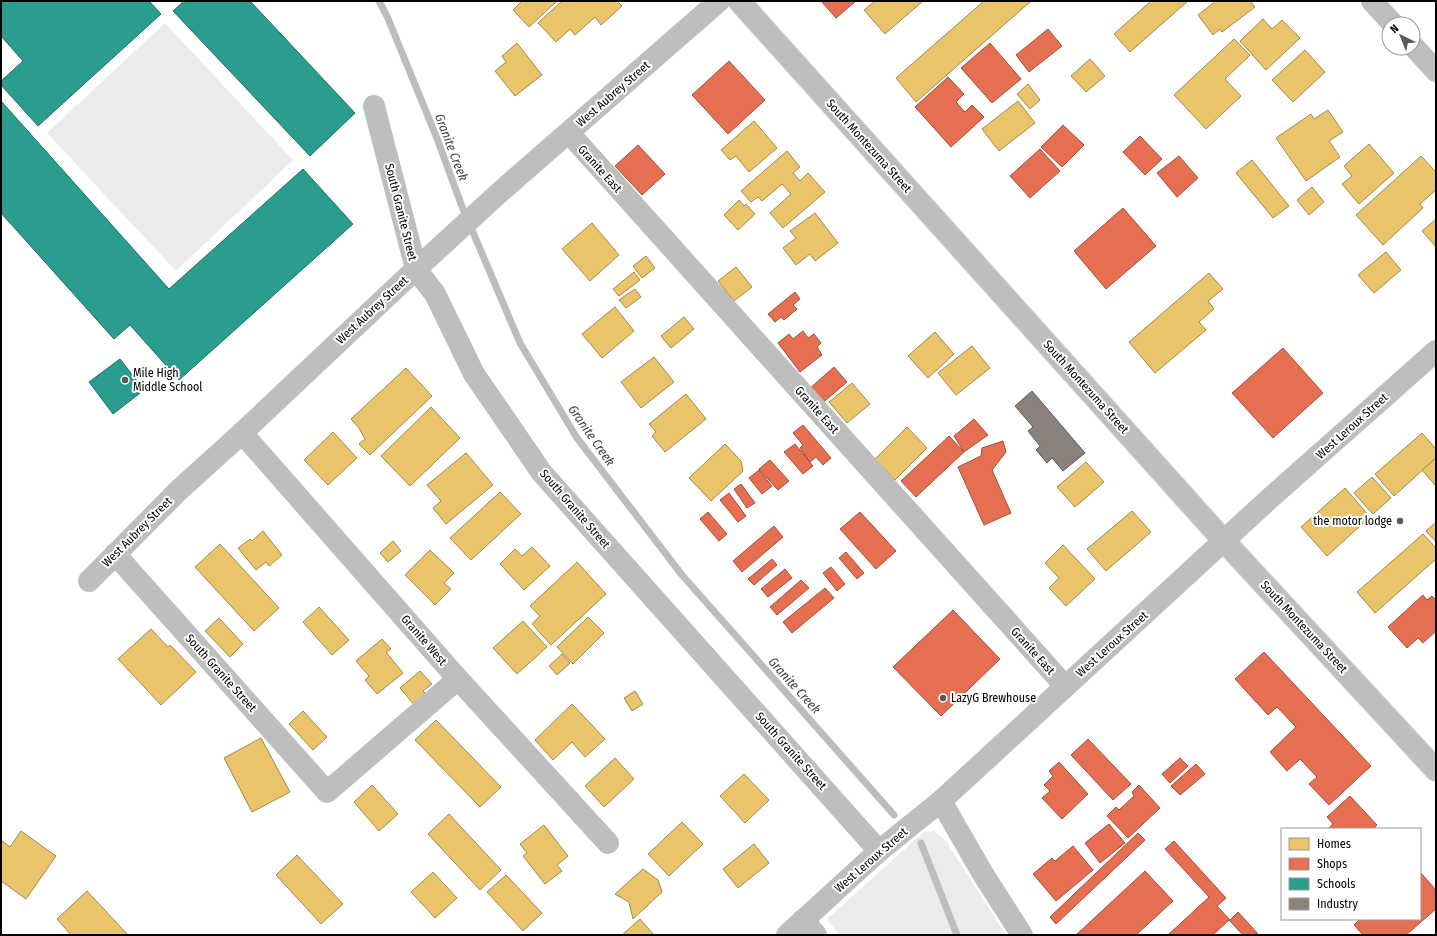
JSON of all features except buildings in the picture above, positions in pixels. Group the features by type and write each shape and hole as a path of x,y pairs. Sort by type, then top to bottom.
{"street":[{"name":"West Aubrey Street","path":"89,581 178,491 242,433 416,269 499,193 718,1"},
{"name":"South Montezuma Street","path":"739,1 1224,541 1436,770"},
{"path":"1372,1 1386,16"},
{"path":"1421,55 1436,71"},
{"name":"South Granite Street","path":"374,106 416,269 436,294 474,374 542,472 880,851"},
{"name":"Granite East","path":"569,133 1065,686"},
{"name":"West Leroux Street","path":"787,935 809,927 880,851 941,800 1224,541 1436,351"},
{"name":"Granite West","path":"242,433 458,678 608,843"},
{"name":"South Granite Street","path":"115,554 328,792 458,678"},
{"path":"941,800 982,874 1022,935"}],"shaded area":[{"path":"165,23 293,160 176,271 47,133"},
{"path":"934,831 945,840 1006,935 839,935 827,919 924,832"}],"waterway":[{"name":"Granite Creek","path":"379,1 387,16 438,141 461,204 520,343 577,438 682,575 894,815"},
{"name":"Granite Creek","path":"921,843 957,935"}],"place":[{"name":"Mile High Middle School","path":"125,380"},
{"name":"the motor lodge","path":"1400,521"},
{"name":"LazyG Brewhouse","path":"943,698"}]}
